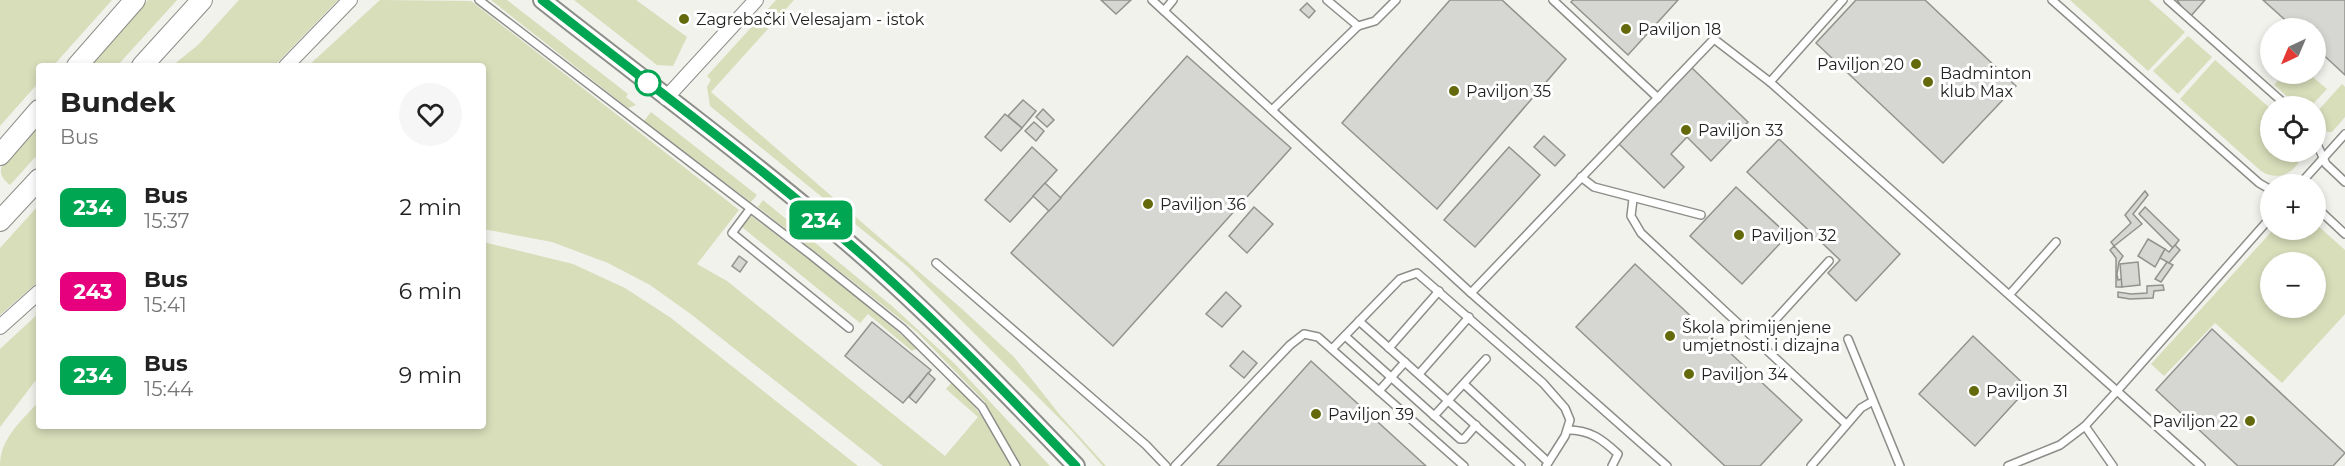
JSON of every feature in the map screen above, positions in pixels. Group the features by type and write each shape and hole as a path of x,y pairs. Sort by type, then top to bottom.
{"main road":[{"path":"80,63 135,0"},
{"path":"145,63 202,0"},
{"path":"0,155 36,113"},
{"path":"3,213 36,182"}],"street":[{"path":"289,63 350,0"},
{"path":"542,0 815,215 869,261 959,343 1076,466"},
{"path":"666,98 756,0"},
{"path":"0,327 36,295"}],"lane":[{"path":"479,0 903,329 982,407 1016,466"},
{"path":"1152,0 1471,293 1667,466"},
{"path":"1164,10 1173,0"},
{"path":"1327,0 1358,26"},
{"path":"1272,110 1358,26 1375,21 1396,0"},
{"path":"1553,0 1658,98"},
{"path":"1770,82 1843,0"},
{"path":"2052,0 2260,184"},
{"path":"2168,0 2276,96"},
{"path":"1471,293 1714,39 1770,82 2200,466"},
{"path":"2326,156 2345,134"},
{"path":"2309,174 2320,162"},
{"path":"2326,162 2345,182"},
{"path":"1581,177 1594,187 1701,215"},
{"path":"1633,199 1631,216 1641,233 1846,424"},
{"path":"750,209 732,233 849,328"},
{"path":"2326,216 2345,234"},
{"path":"2008,466 2060,445 2085,426 2260,229"},
{"path":"2010,294 2056,242"},
{"path":"1756,341 1829,261"},
{"path":"936,263 1146,445 1166,466"},
{"path":"1332,349 1400,279 1411,273 1417,273 1543,383 1565,408 1570,420 1568,430 1547,464 1464,384"},
{"path":"1389,348 1439,291"},
{"path":"1419,374 1469,317"},
{"path":"1359,321 1521,466"},
{"path":"1175,466 1290,345 1304,334 1318,337 1464,466"},
{"path":"1345,336 1462,439 1476,425"},
{"path":"1848,339 1900,466"},
{"path":"1434,416 1486,359"},
{"path":"1379,391 1405,362"},
{"path":"1811,466 1861,408 1873,401"},
{"path":"2085,426 2113,466"},
{"path":"1568,430 1590,432 1604,441 1618,454 1612,466"},
{"path":"1449,466 1456,459"}],"green space":[{"path":"0,0 112,0 56,63 36,63 36,85 0,126"},
{"path":"148,0 177,0 120,63 92,63"},
{"path":"239,0 338,0 277,63 176,63 198,45"},
{"path":"380,0 471,1 739,210 697,264 727,281 945,456 978,417 946,389 952,382 978,411 1014,466 883,466 692,315 650,285 608,263 552,242 486,230 486,63 311,63"},
{"path":"491,0 507,0 628,94 626,97 636,105 628,108"},
{"path":"574,0 636,0 687,37 673,66 657,65"},
{"path":"776,0 794,0 711,92 961,308 1014,357 1060,415 1106,466 1103,466 1070,429 908,267 710,106 707,87 711,80 707,76"},
{"path":"2070,0 2149,0 2185,32 2148,71"},
{"path":"2188,36 2212,57 2178,94 2153,71"},
{"path":"2215,60 2260,99 2260,162 2299,162 2293,170 2284,174 2268,174 2261,171 2180,99"},
{"path":"2321,84 2327,89 2320,96 2287,96 2274,85"},
{"path":"2342,84 2345,87 2345,117 2332,132 2326,130 2326,102"},
{"path":"651,112 757,195 751,202 644,121"},
{"path":"36,125 36,156 10,185 1,174 1,169 12,150"},
{"path":"763,200 892,306 954,363 1050,466 1021,466 985,407 985,402 917,332 758,207"},
{"path":"36,208 36,284 0,315 0,248"},
{"path":"751,216 831,276 917,348 912,351 868,314 860,323 742,227"},
{"path":"2326,233 2345,250 2345,314 2282,383 2215,323 2164,376 2151,364 2264,240 2326,240"},
{"path":"486,243 573,264 625,288 671,318 858,466 0,466 4,447 19,423 36,404 36,429 486,429"},
{"path":"36,316 36,380 0,427 0,349"}],"building":[{"path":"1101,0 1131,0 1116,14"},
{"name":"Paviljon 35","path":"1450,0 1502,0 1566,59 1437,209 1342,123"},
{"name":"Paviljon 18","path":"1573,0 1678,0 1628,55 1571,2"},
{"name":"Paviljon 20","path":"1856,0 1925,0 2016,86 1943,163 1816,43"},
{"path":"2177,0 2205,0 2189,18"},
{"path":"2263,0 2345,0 2345,75 2326,57 2326,18 2283,18"},
{"path":"1307,3 1315,11 1309,18 1300,10"},
{"name":"Paviljon 36","path":"1187,56 1291,148 1113,346 1011,253"},
{"name":"Paviljon 33","path":"1691,67 1748,122 1711,161 1687,137 1671,154 1684,167 1664,188 1618,143"},
{"path":"1023,100 1036,111 1022,128 1008,116"},
{"path":"1043,109 1054,120 1047,127 1036,117"},
{"path":"1005,114 1022,128 1001,151 985,137"},
{"path":"1034,122 1044,131 1036,141 1025,131"},
{"path":"1544,136 1565,155 1555,166 1534,147"},
{"path":"1779,139 1900,254 1856,301 1828,273 1840,260 1747,172"},
{"path":"1032,147 1057,170 1010,222 985,200"},
{"path":"1509,147 1540,175 1475,247 1444,220"},
{"path":"1045,183 1061,198 1049,211 1033,196"},
{"name":"Paviljon 32","path":"1736,187 1788,235 1742,284 1690,236"},
{"path":"2145,191 2148,195 2133,214 2142,224 2114,246 2111,242 2131,223 2125,215"},
{"path":"1254,207 1273,224 1247,253 1229,236"},
{"path":"2145,207 2179,240 2173,248 2139,214"},
{"path":"2148,239 2165,249 2155,267 2138,256"},
{"path":"2175,245 2180,250 2169,263 2160,258 2165,249 2169,252"},
{"path":"2114,246 2123,256 2119,262 2117,274 2118,280 2122,279 2122,287 2116,287 2116,258 2110,250"},
{"path":"739,256 747,262 740,272 732,266"},
{"path":"2138,262 2140,285 2122,287 2120,264"},
{"path":"2167,262 2173,265 2161,282 2155,279"},
{"name":"Paviljon 34","path":"1635,264 1802,420 1760,466 1725,466 1576,327"},
{"path":"2163,285 2164,290 2154,291 2153,298 2118,297 2118,292 2147,293 2147,286"},
{"path":"1226,292 1241,306 1222,327 1206,314"},
{"path":"872,322 931,370 903,403 845,356"},
{"name":"Paviljon 22","path":"2212,329 2345,453 2333,466 2238,466 2156,390"},
{"name":"Paviljon 31","path":"1973,336 2028,388 1975,446 1919,394"},
{"path":"1243,351 1257,363 1244,378 1230,366"},
{"name":"Paviljon 39","path":"1311,361 1426,466 1217,466"},
{"path":"928,373 935,379 916,403 909,397"}],"bus line":[{"name":"234","path":"542,0 815,215 869,261 959,343 1076,466"}],"place":[{"name":"Zagrebački Velesajam - istok","path":"684,19"},
{"name":"Paviljon 18","path":"1626,29"},
{"name":"Paviljon 20","path":"1916,64"},
{"name":"Badminton klub Max","path":"1928,82"},
{"name":"Paviljon 35","path":"1454,91"},
{"name":"Paviljon 33","path":"1686,130"},
{"name":"Paviljon 36","path":"1148,204"},
{"name":"Paviljon 32","path":"1739,235"},
{"name":"Škola primijenjene umjetnosti i dizajna","path":"1670,336"},
{"name":"Paviljon 34","path":"1689,374"},
{"name":"Paviljon 31","path":"1974,391"},
{"name":"Paviljon 39","path":"1316,414"},
{"name":"Paviljon 22","path":"2250,421"}]}
